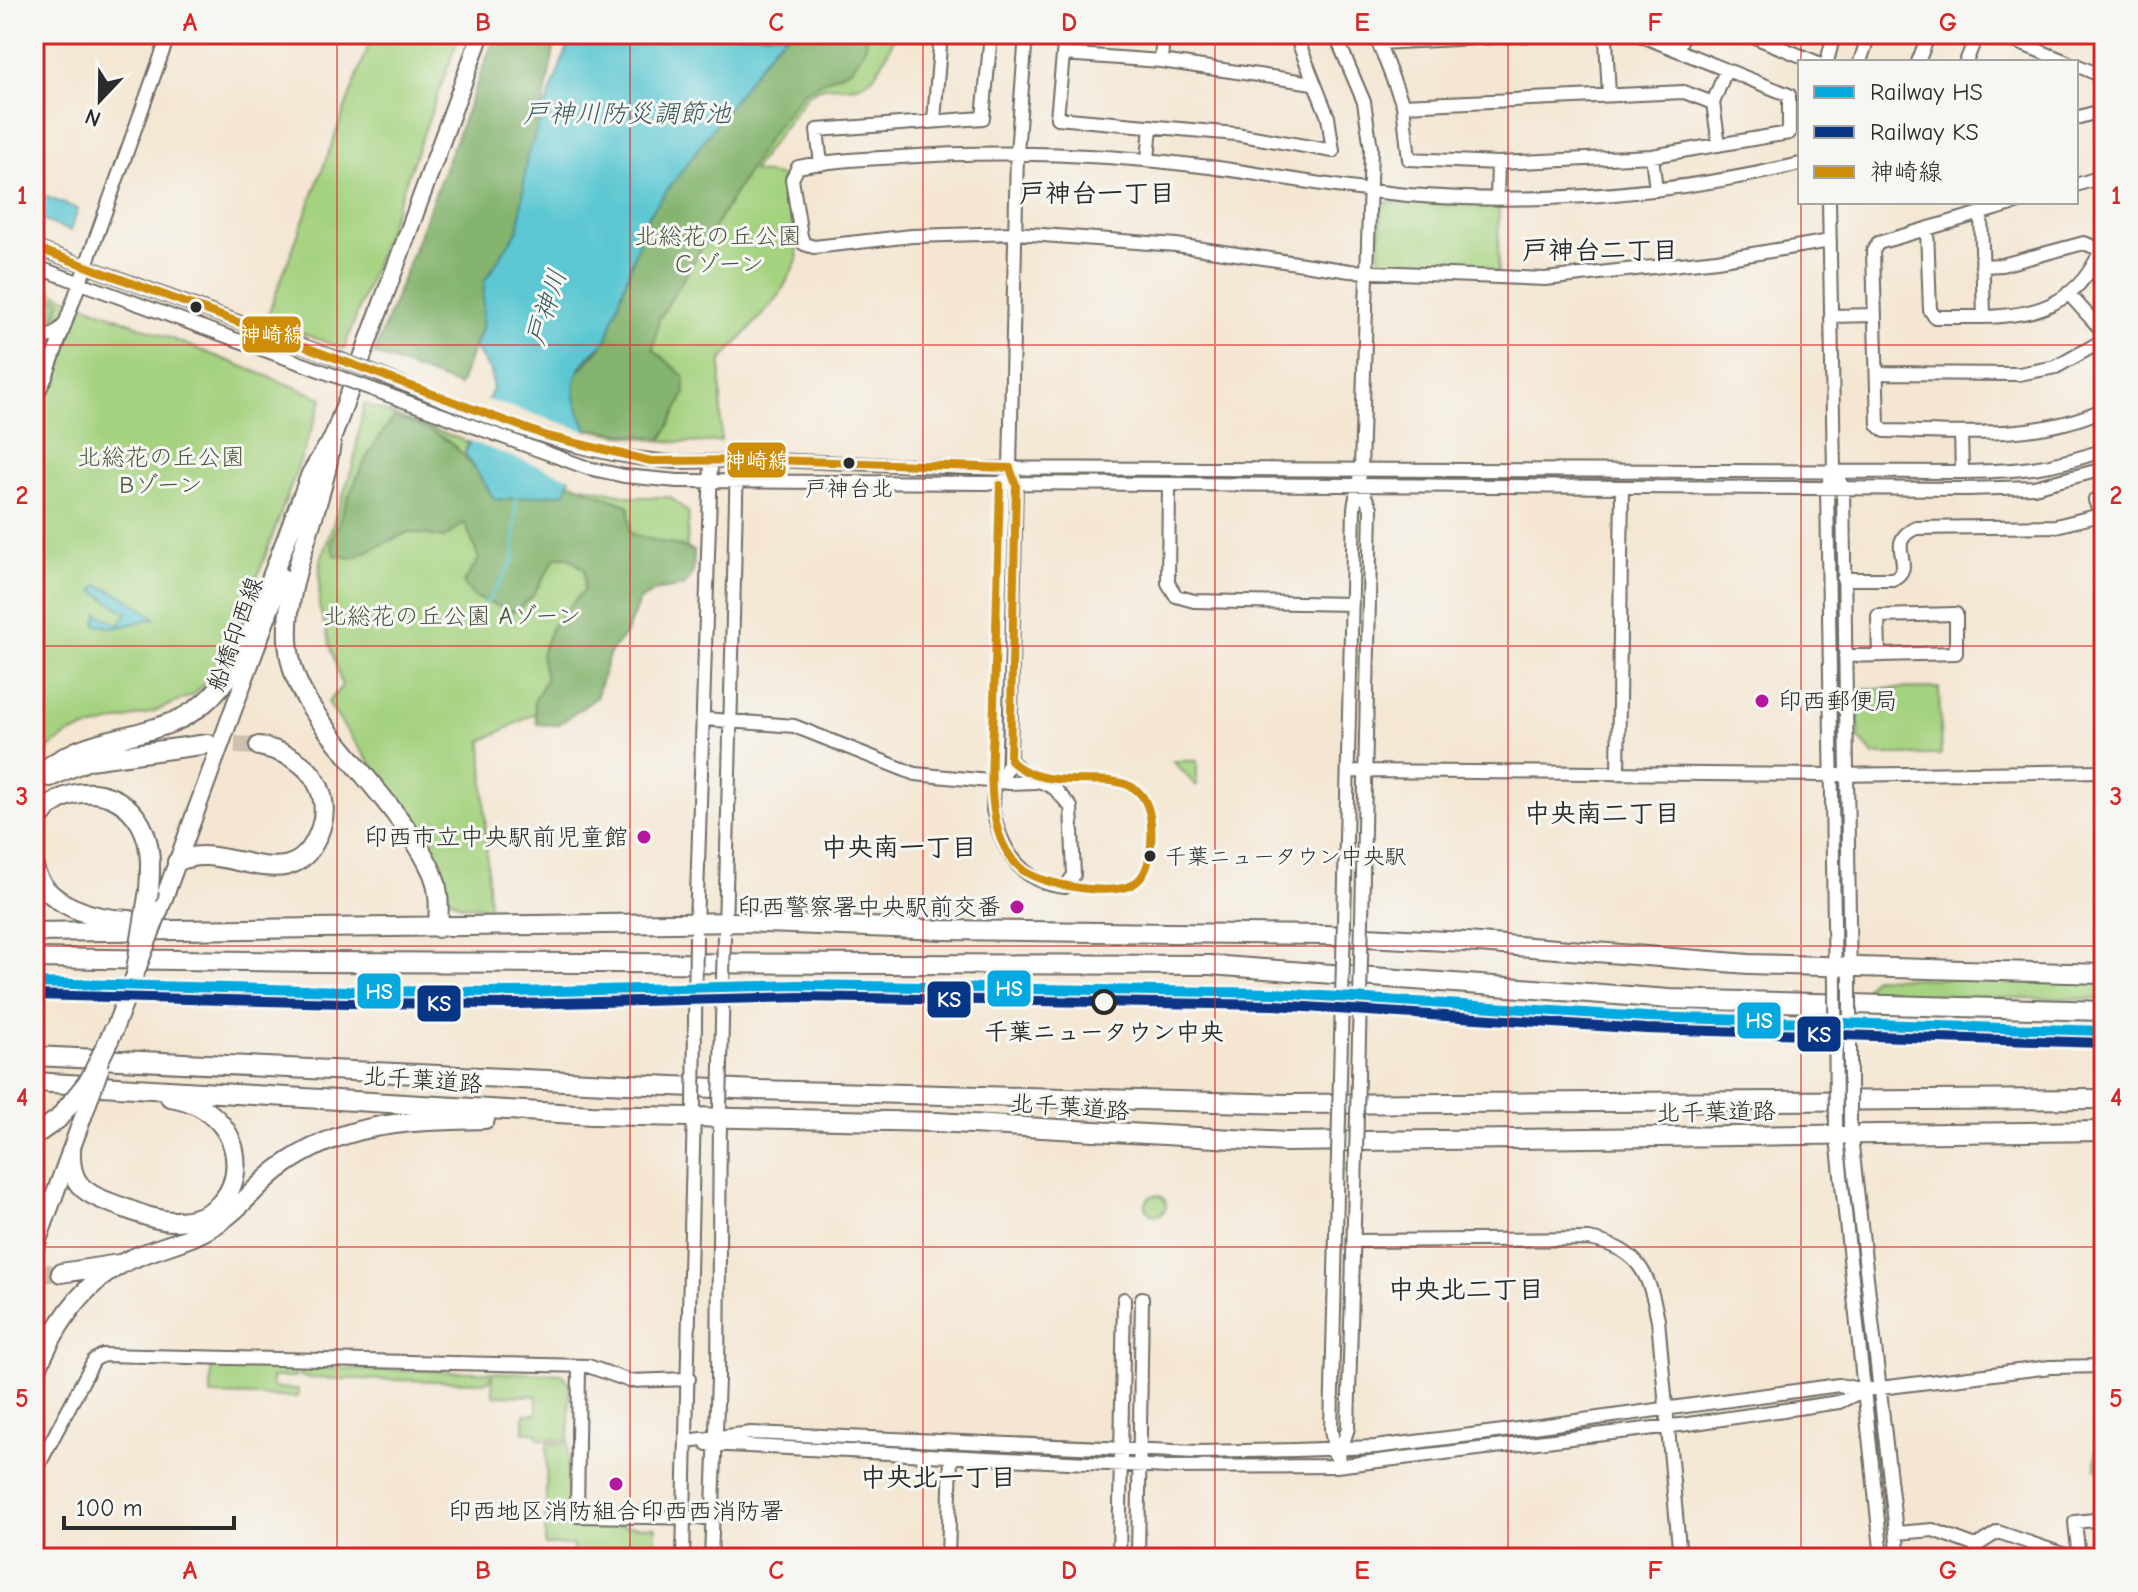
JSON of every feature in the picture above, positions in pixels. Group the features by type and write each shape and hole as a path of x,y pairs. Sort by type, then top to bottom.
{"highway":[{"path":"34,778 55,761 80,748 173,722 216,693 237,664 311,474 331,442"},
{"path":"331,442 327,480 293,596 287,640 291,665 319,719 424,857 439,895 438,928"},
{"path":"34,788 64,769 89,760 208,744"},
{"path":"177,862 191,853 208,853 246,865 273,867 296,862 308,852 323,824 325,810 317,782 295,760 259,746"},
{"path":"34,830 37,820 53,803 90,791 121,802 136,817 146,836 151,863 136,970"},
{"path":"34,867 50,893 77,909 113,920 323,922 345,927"},
{"path":"34,932 345,927 1325,935 1842,978 2104,974"},
{"path":"34,958 1210,965 1669,999 2104,1011"},
{"path":"34,1136 58,1119 90,1079 114,1029"},
{"name":"北千葉道路","path":"34,1056 757,1090 1274,1103 2104,1099"},
{"path":"34,1085 184,1099 209,1109 226,1126 234,1143 236,1164 229,1189 215,1206 196,1218 175,1221 152,1218 88,1195 75,1182 70,1169 71,1152"},
{"name":"北千葉道路","path":"34,1085 592,1115 720,1113 1286,1142 1843,1131 2104,1131"},
{"path":"61,1273 122,1264 213,1226 277,1171 314,1146 343,1133 424,1121 592,1115"},
{"path":"34,1375 54,1330 72,1305 122,1264"}],"main road":[{"name":"船橋印西線","path":"34,1251 481,34"}],"street":[{"path":"34,401 66,322 169,34"},
{"path":"934,120 941,34"},
{"path":"821,164 817,130 983,118 991,34"},
{"path":"992,781 1005,773 1010,760 1016,485 1010,468 1017,153 1026,34"},
{"path":"1065,34 1057,118 1236,134 1333,151 1328,117 1295,34"},
{"path":"1161,61 1163,34"},
{"path":"1335,34 1367,115 1372,191 1360,487 1354,508 1350,771 1338,1155 1336,1466"},
{"path":"1557,34 1377,39 1403,105 1409,159 1498,163 1652,156 1789,133 1789,95 1637,34"},
{"path":"1609,34 1606,40 1609,95"},
{"path":"1677,50 1684,34"},
{"path":"1747,34 1811,60"},
{"path":"1861,60 1869,34"},
{"path":"1919,60 1929,34"},
{"path":"1967,60 1977,34"},
{"path":"1997,34 2062,60"},
{"path":"1828,60 1834,36"},
{"path":"1063,54 1161,61 1313,83"},
{"path":"2078,66 2104,77"},
{"path":"1719,145 1713,103 1726,70"},
{"path":"1403,105 1684,92 1713,103"},
{"path":"2078,117 2104,110"},
{"path":"1148,160 1151,126"},
{"path":"1798,164 1656,190 1497,198 1372,191 1148,160 1017,153 944,154 821,164 798,167 792,179 801,236 809,246 912,236 1016,233 1176,245 1370,272 1545,279 1717,260 1830,241"},
{"path":"1652,156 1656,190"},
{"path":"1497,198 1498,163"},
{"path":"2078,184 2104,176"},
{"path":"1829,204 1834,470 1827,487 1842,978"},
{"path":"2012,204 1878,243 1873,251 1878,425 1885,431 1961,433 2046,428 2077,421 2104,409"},
{"path":"1981,213 1984,317"},
{"path":"1927,229 1930,310 1935,317 2029,314 2048,308 2082,280 2103,246 2084,243 2002,265 1982,266"},
{"path":"34,247 547,436 625,457 676,462 1010,468 1962,472 2034,470 2064,465 2104,450"},
{"path":"34,266 565,461 624,476 737,484 2034,487 2104,469"},
{"path":"2068,293 2104,333"},
{"path":"1831,316 1875,315"},
{"path":"43,338 55,334 66,322"},
{"path":"1877,373 2019,374 2056,367 2104,340"},
{"path":"1961,433 1962,472"},
{"path":"711,1558 737,461"},
{"path":"683,1558 696,929 711,462"},
{"path":"1010,468 1000,485 992,781 997,828 1009,855 1037,881 1065,887 1074,875 1074,818 1064,796 1027,775 1010,760"},
{"path":"1834,470 1843,487 1847,775 1842,978 1843,1131 1864,1390 1882,1558"},
{"path":"1169,484 1168,583 1176,596 1194,601 1352,604"},
{"path":"1338,1448 1348,1428 1362,920 1371,508 1360,487"},
{"path":"1618,774 1622,488"},
{"path":"1843,579 1893,579 1900,576 1904,569 1900,543 1905,533 1916,528 2056,526 2102,521 2095,500"},
{"path":"1845,656 1956,653 1956,614 1878,616 1879,655"},
{"path":"704,719 794,726 915,774 992,781 1041,781"},
{"path":"1350,771 1834,775 2104,771"},
{"path":"1843,1131 1881,1387 1899,1558"},
{"path":"1354,1241 1589,1239 1624,1250 1645,1273 1652,1293 1680,1558"},
{"path":"1138,1558 1142,1298"},
{"path":"1119,1558 1124,1299"},
{"path":"34,1474 98,1356 579,1366 630,1381 689,1379"},
{"path":"579,1366 577,1516 713,1518"},
{"path":"686,1441 1139,1466 1336,1466 1668,1427 1839,1402 1864,1390 1881,1387 2050,1367 2104,1366"},
{"path":"716,1441 751,1433 1140,1449 1338,1448 1489,1433 1840,1385 1864,1390"},
{"path":"948,1558 951,1456"},
{"path":"1897,1533 1933,1530 1976,1546 1998,1532 2076,1558 2075,1522 2104,1519"}],"green space":[{"path":"373,34 460,34 344,349 266,320"},
{"path":"496,34 557,34 519,228 459,386 374,354"},
{"name":"北総花の丘公園 Ｃゾーン","path":"788,34 896,34 878,70 865,83 826,87 808,94 752,171 785,177 798,259 779,296 721,361 721,441 670,442 587,429 573,400 618,300 646,219"},
{"path":"788,34 866,34 866,46 852,68 803,92 767,140 659,319 653,349 684,376 685,394 663,438 587,429 573,400 574,377 606,341 646,219 773,47"},
{"path":"1387,202 1499,206 1498,272 1387,268 1379,260 1381,208"},
{"name":"北総花の丘公園 Bゾーン","path":"34,285 323,398 235,638 218,671 193,695 153,712 71,733 34,758"},
{"path":"34,290 61,300 52,331 34,320"},
{"name":"北総花の丘公園 Aゾーン","path":"364,404 468,442 465,453 567,494 583,486 633,497 670,497 689,513 684,586 630,594 538,712 482,741 489,908 461,905 450,899 429,846 414,821 328,702 342,686 319,606 320,562 353,466"},
{"path":"394,418 430,431 455,447 474,468 495,500 565,493 569,482 629,506 630,533 694,551 693,572 684,586 657,590 639,601 626,633 609,655 596,698 558,725 537,724 534,702 546,679 541,654 553,625 584,590 585,570 568,557 556,557 532,597 514,612 474,597 463,583 479,559 465,523 444,538 409,532 353,558 335,555 331,542 350,493 373,446"},
{"path":"1939,688 1941,755 1874,755 1859,738 1858,689"},
{"path":"1173,761 1197,761 1197,785 1195,785"},
{"path":"1874,977 2104,983 2104,999 1865,997 1865,988"},
{"path":"1156,1195 1163,1198 1166,1205 1163,1212 1156,1215 1149,1212 1146,1205 1149,1198"},
{"path":"211,1366 295,1368 295,1377 272,1377 272,1388 298,1389 298,1397 211,1395"},
{"path":"300,1368 562,1374 570,1383 566,1525 656,1527 656,1558 574,1558 573,1545 545,1545 547,1443 565,1443 565,1440 538,1439 537,1432 524,1432 524,1414 537,1414 537,1396 493,1395 492,1375 489,1381 482,1382 307,1378 300,1376"},
{"path":"2097,1382 2104,1382 2104,1469 2096,1469"}],"water":[{"name":"戸神川防災調節池","path":"572,34 788,34 773,47 646,219 606,341 578,371 575,381 576,402 587,429 565,493 495,500 465,453 493,389 491,372 474,347 482,330 484,282 519,228 527,157"},
{"path":"39,194 78,209 70,231 34,217"},
{"path":"97,585 125,597 155,618 116,628 96,625 98,613 119,625 127,613 94,591"}],"pier":[{"path":"484,399 590,432 574,479 466,440"}],"waterway":[{"name":"戸神川","path":"477,618 514,559 516,497"}],"tunnel":[{"path":"208,744 259,746"},
{"path":"34,1274 61,1273"}],"rail line":[{"name":"HS","path":"34,983 347,991 516,992 800,985 1275,993 1646,1017 2104,1031"},
{"name":"KS","path":"34,995 347,1003 516,1004 800,997 1275,1005 1646,1029 2104,1043"}],"transit line":[{"name":"神崎線","path":"34,247 547,436 651,461 772,460 1010,468"},
{"name":"神崎線","path":"1000,485 992,768 998,831 1011,858 1034,876 1079,888 1125,887 1142,876 1150,855 1149,812 1140,793 1123,783 1055,779 1031,774 1010,760 1016,485 1010,468"}],"place":[{"name":"戸神台北","path":"849,463"},
{"name":"印西郵便局","path":"1762,701"},
{"name":"印西市立中央駅前児童館","path":"644,837"},
{"name":"千葉ニュータウン中央駅","path":"1150,856"},
{"name":"印西警察署中央駅前交番","path":"1017,907"},
{"name":"千葉ニュータウン中央","path":"1104,1002"},
{"name":"印西地区消防組合印西西消防署","path":"616,1484"}],"district":[{"name":"戸神台一丁目","path":"1097,193"},
{"name":"戸神台二丁目","path":"1600,250"},
{"name":"中央南二丁目","path":"1602,813"},
{"name":"中央南一丁目","path":"899,847"},
{"name":"中央北二丁目","path":"1466,1289"},
{"name":"中央北一丁目","path":"938,1477"}]}
